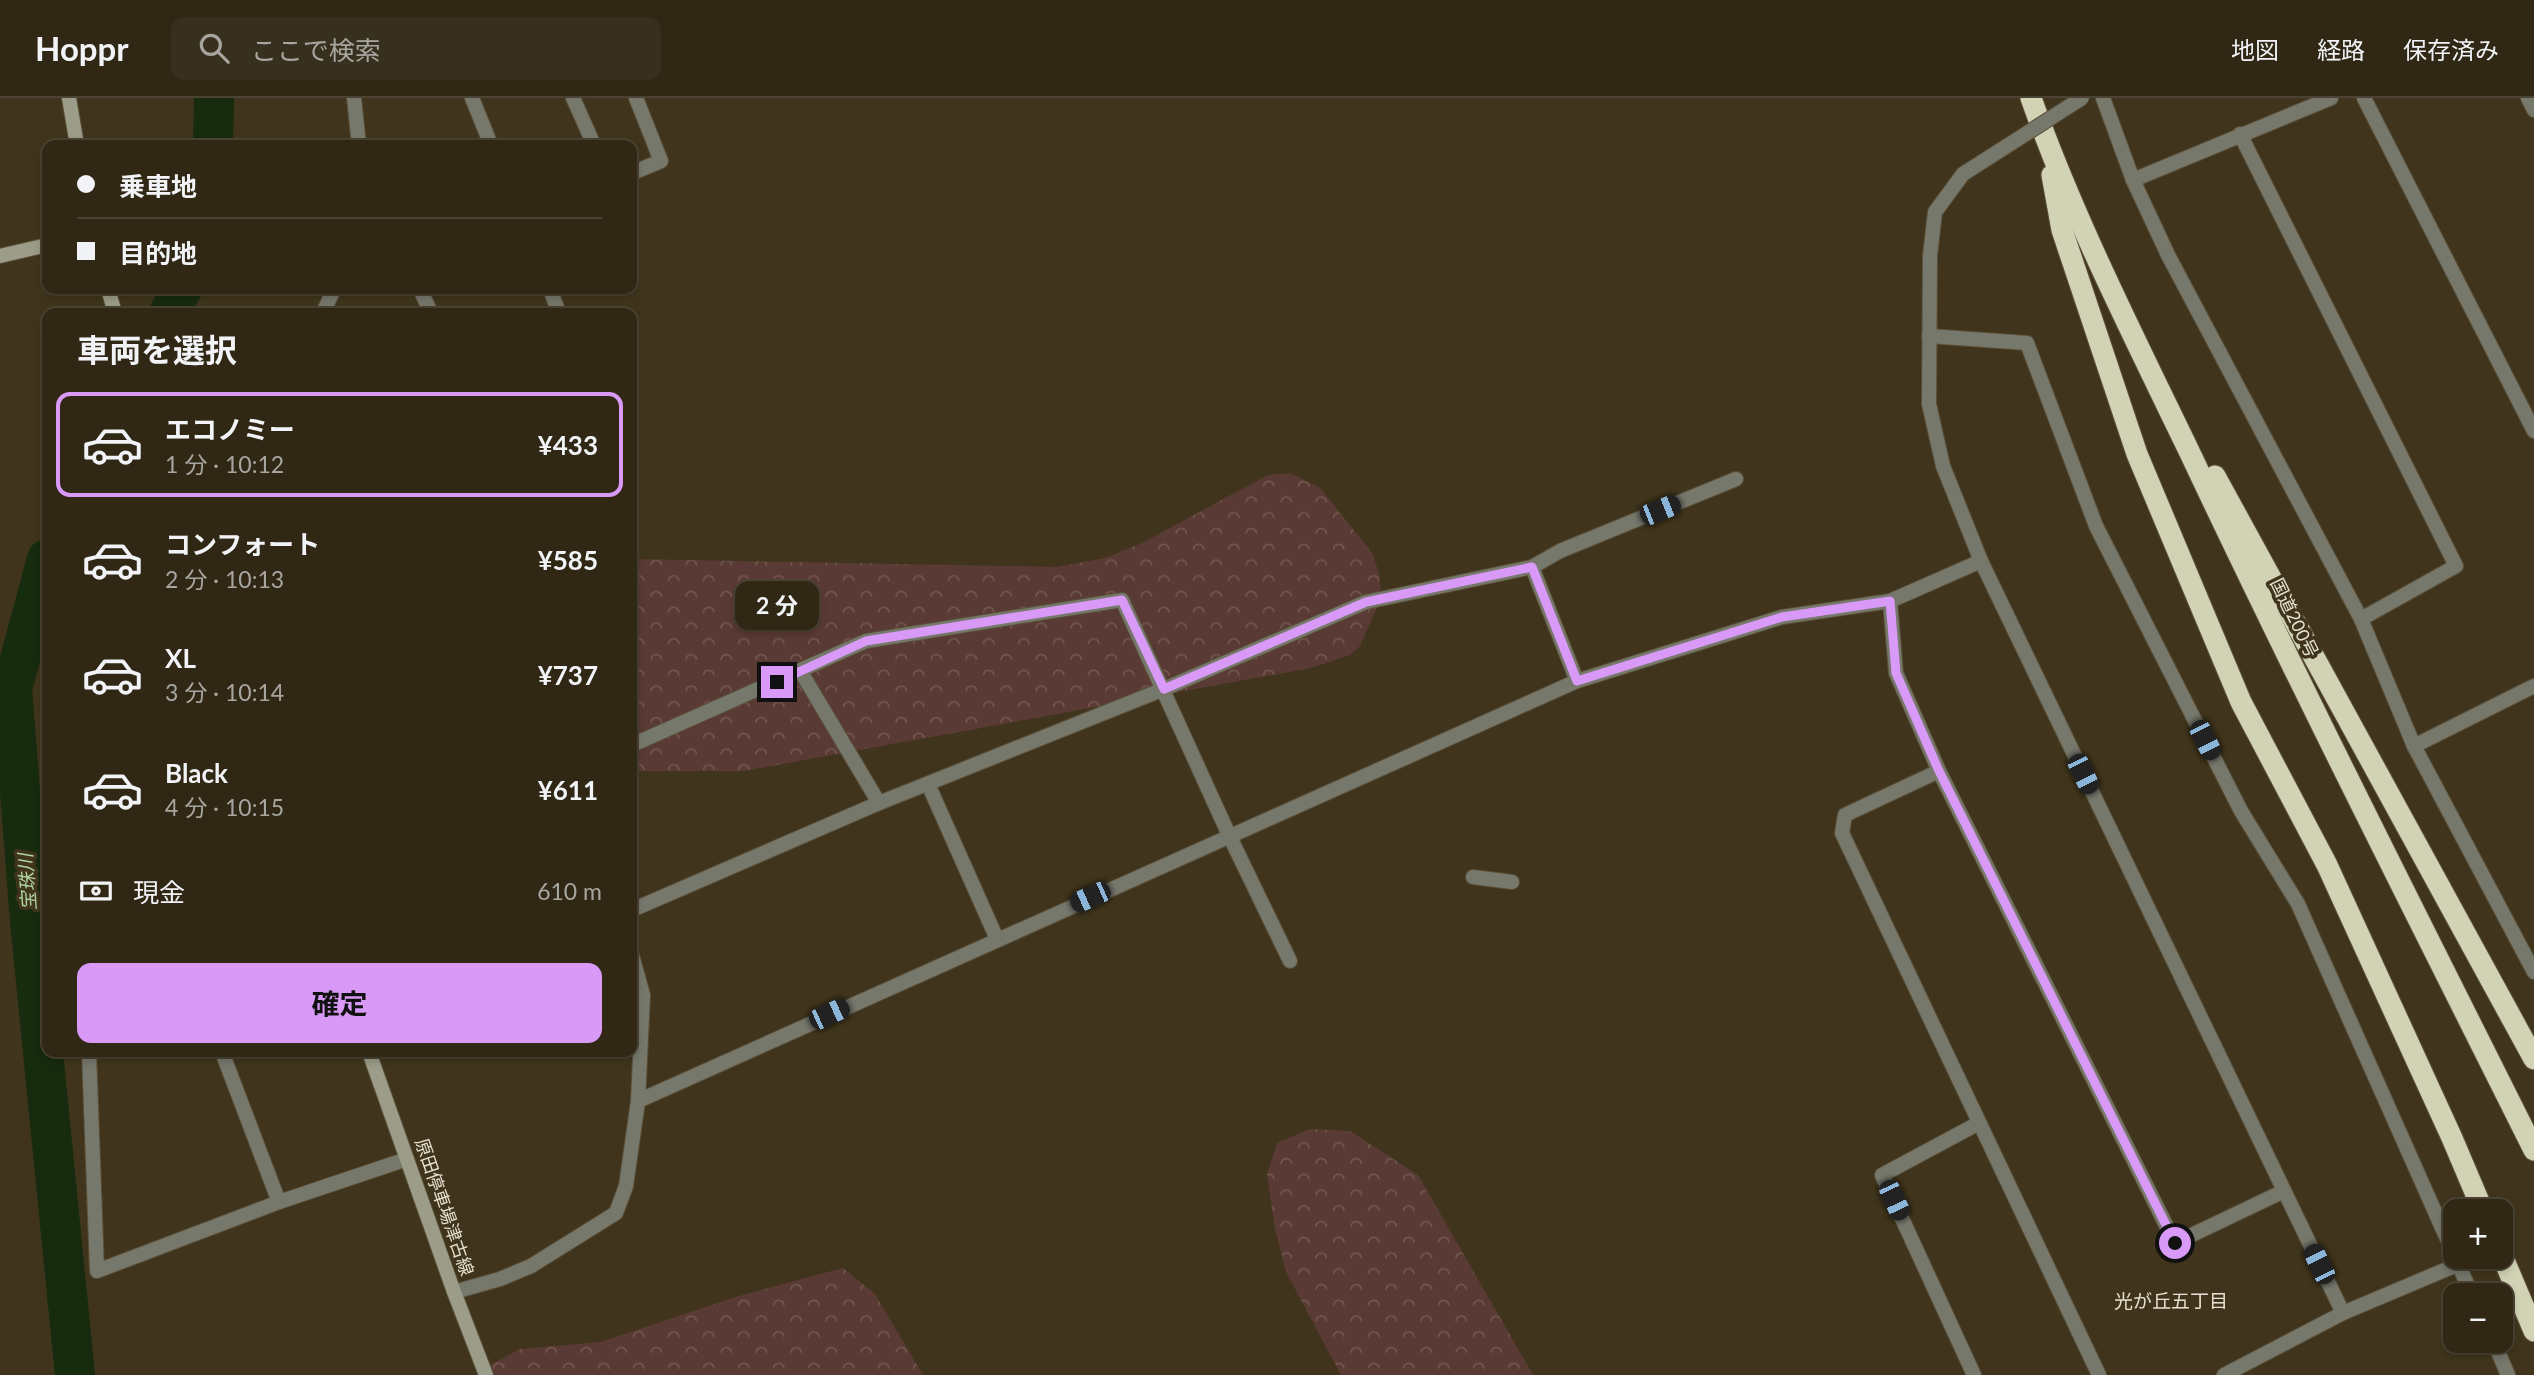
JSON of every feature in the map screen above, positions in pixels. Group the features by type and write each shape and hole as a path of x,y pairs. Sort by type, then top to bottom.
{"highway":[{"name":"国道200号","path":"2031,98 2047,143 2122,309 2315,712 2534,1150"},
{"path":"2047,143 2062,230 2137,454 2241,702 2327,865 2478,1199"},
{"path":"2122,309 2376,767 2534,1059"},
{"path":"2508,1269 2534,1331"}],"main road":[{"path":"69,98 76,140"},
{"path":"0,256 42,246"},
{"name":"原田停車場津古線","path":"371,1057 486,1375"}],"street":[{"path":"354,98 358,140"},
{"path":"472,98 489,140"},
{"path":"573,98 592,140"},
{"path":"636,98 661,161 637,171"},
{"path":"2082,98 1963,174 1935,212 1930,256 1929,404 1943,466 1981,561 2343,1312"},
{"path":"2103,98 2133,180 2168,255 2361,619 2414,746 2534,972"},
{"path":"2133,180 2331,98"},
{"path":"2364,98 2534,431"},
{"path":"2528,98 2534,110"},
{"path":"2240,134 2456,566 2361,619"},
{"path":"1929,336 2027,343 2096,526 2241,811 2298,904 2443,1228"},
{"path":"637,908 879,803 1164,689 1366,602 1532,567 1560,551 1736,479"},
{"path":"638,1101 1577,681 1782,617 1890,601 1981,561"},
{"path":"1532,567 1577,681"},
{"path":"637,743 866,641 1122,600 1229,835 1290,961"},
{"path":"1890,601 1896,673 1939,771 2175,1243 2284,1191"},
{"path":"801,671 879,803"},
{"path":"2414,746 2534,686"},
{"path":"1939,771 1844,815 1842,833 2099,1375"},
{"path":"928,784 997,939"},
{"path":"1473,877 1512,882"},
{"path":"454,1292 500,1279 531,1266 616,1213 626,1186 638,1101 643,995 637,973"},
{"path":"89,1057 97,1270 279,1202 407,1159"},
{"path":"224,1057 279,1202"},
{"path":"1974,1375 1882,1175 1979,1124"},
{"path":"2224,1375 2343,1312 2447,1269"},
{"path":"2499,1353 2508,1375"}],"green space":[{"path":"1290,473 1320,488 1372,553 1379,573 1381,598 1360,646 1350,655 1311,668 744,771 637,771 637,559 1057,567 1105,558 1142,543 1268,475"},
{"path":"1310,1129 1350,1131 1418,1175 1533,1375 1341,1375 1286,1272 1275,1228 1267,1175 1277,1143"},
{"path":"843,1268 875,1294 923,1375 476,1375 520,1349 601,1342 739,1296"}],"waterway":[{"name":"宝珠川","path":"213,140 214,98"},
{"name":"宝珠川","path":"172,308 179,294"},
{"name":"宝珠川","path":"42,578 12,689 42,1042"},
{"name":"宝珠川","path":"43,1057 75,1375"}],"district":[{"name":"光が丘五丁目","path":"2171,1301"}],"route":[{"path":"777,682 866,641 1122,600 1164,689 1366,602 1532,567 1577,681 1782,617 1890,601 1896,673 1939,771 2175,1243"}]}
